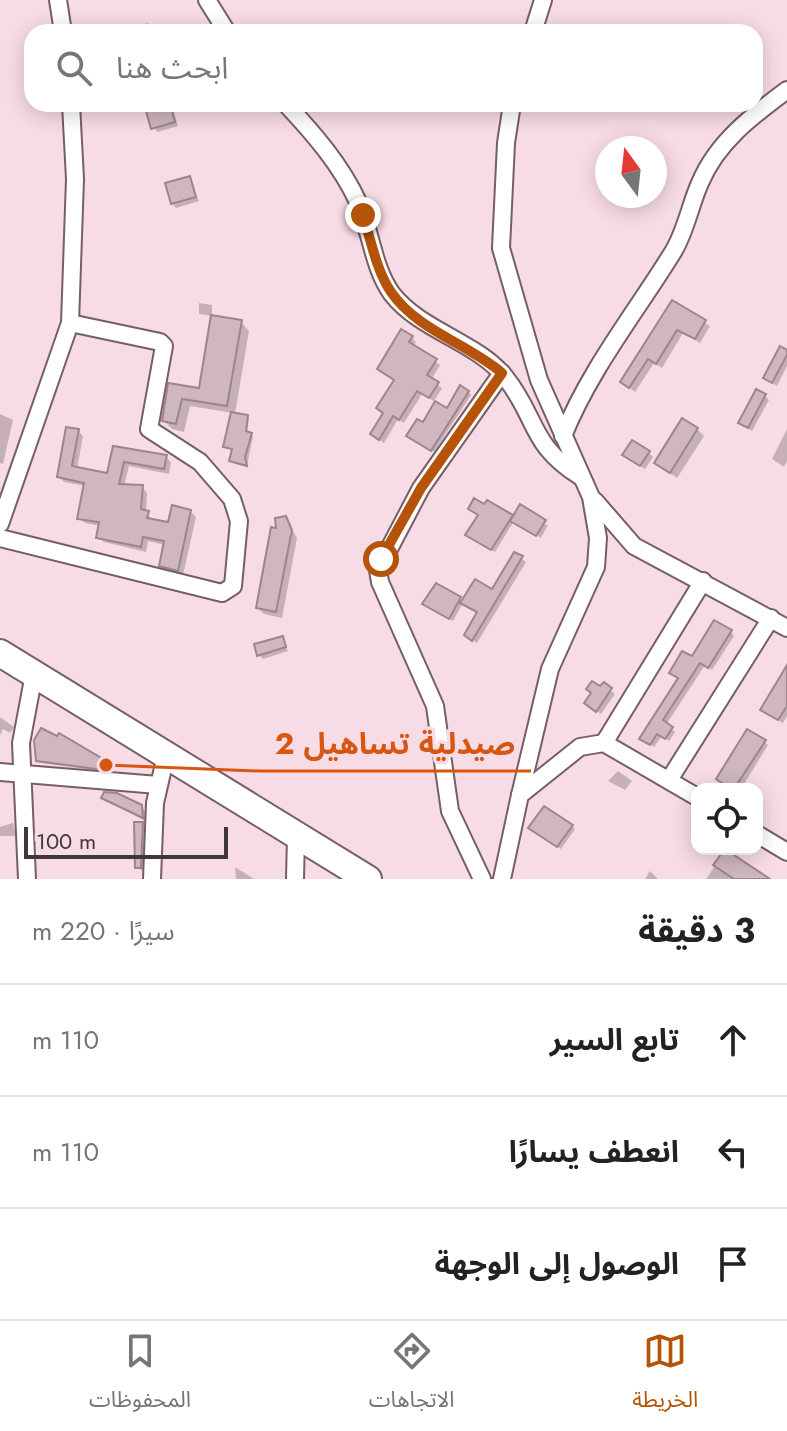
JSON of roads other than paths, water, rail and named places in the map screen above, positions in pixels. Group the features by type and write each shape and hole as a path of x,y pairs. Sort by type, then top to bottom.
{"highway":[{"path":"0,653 364,877"}],"street":[{"path":"58,0 62,24"},
{"path":"207,0 222,24"},
{"path":"536,24 543,0"},
{"path":"763,109 787,90"},
{"path":"0,524 70,323 75,179 71,112"},
{"path":"293,112 317,138 350,186 391,292 408,312 502,373 545,449 559,463 581,477"},
{"path":"511,112 506,143 501,248 539,380 591,497 634,546 787,628"},
{"path":"563,436 588,383 675,248 713,158 742,125 759,112"},
{"path":"0,538 188,588 222,593 233,586 239,521 232,499 200,462 149,429 164,346 160,342 70,323"},
{"path":"482,879 450,811 435,706 380,582 378,570 421,488 502,373"},
{"path":"502,879 550,669 596,567 598,538 591,497"},
{"path":"604,743 703,581"},
{"path":"669,780 771,618"},
{"path":"27,879 23,733 34,674"},
{"path":"520,795 580,747 604,743 691,793"},
{"path":"152,879 158,785 166,755"},
{"path":"0,772 158,785"},
{"path":"295,879 296,835"},
{"path":"763,838 787,852"}],"place":[{"name":"صيدلية تساهيل 2","path":"106,765"}]}
